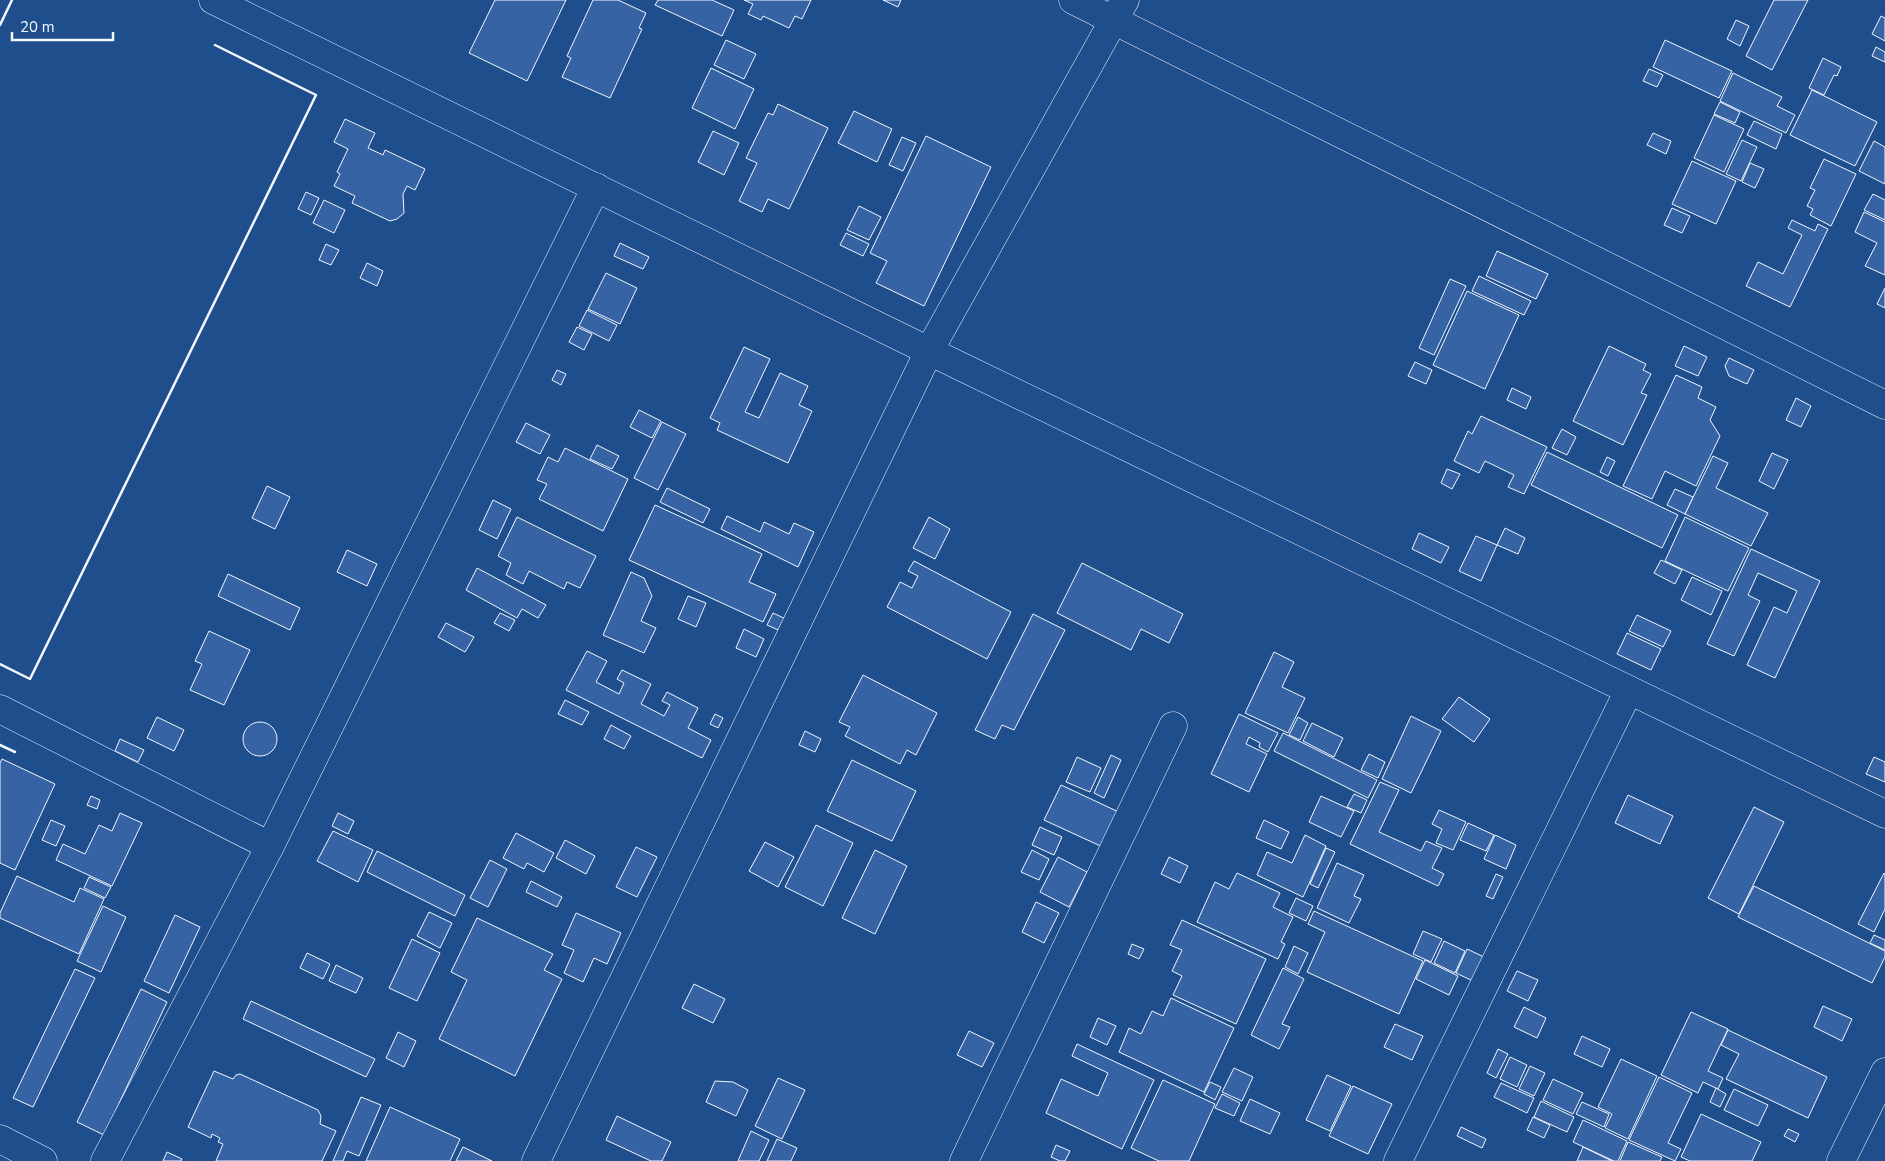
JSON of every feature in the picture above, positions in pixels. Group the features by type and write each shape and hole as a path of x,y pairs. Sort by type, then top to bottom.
{"street":[{"path":"213,0 929,351 1885,814"},
{"path":"1073,0 1120,10 1885,406"},
{"path":"536,1161 929,351 1120,10"},
{"path":"105,1161 270,846 596,187"},
{"path":"1398,1161 1629,690"},
{"path":"0,709 270,846"},
{"path":"964,1161 1174,726"},
{"path":"1841,1161 1885,1072"},
{"path":"0,1139 43,1161"}],"building":[{"path":"495,0 566,0 527,81 469,53"},
{"path":"593,0 618,0 646,13 639,28 642,29 610,98 562,77 571,58 567,56"},
{"path":"658,0 712,0 734,10 722,36 655,5"},
{"path":"744,0 811,0 802,19 795,16 789,28 763,16 761,20 748,14 753,4"},
{"path":"883,0 901,0 898,7"},
{"path":"1774,0 1808,0 1772,70 1746,56"},
{"path":"1881,16 1885,18 1885,41 1872,34"},
{"path":"1736,20 1749,26 1740,46 1727,39"},
{"path":"726,40 756,54 744,79 714,65"},
{"path":"1665,40 1732,71 1719,98 1653,67"},
{"path":"1876,47 1885,52 1885,62 1872,56"},
{"path":"1823,58 1841,67 1837,76 1834,75 1824,95 1809,88"},
{"path":"711,68 754,89 735,129 692,108"},
{"path":"1649,69 1663,75 1657,87 1643,81"},
{"path":"1733,73 1782,97 1777,106 1795,115 1786,133 1720,101"},
{"path":"1812,90 1877,122 1855,166 1790,135"},
{"path":"1720,102 1740,112 1735,123 1714,114"},
{"path":"778,104 828,128 789,209 768,199 762,212 739,201 757,163 746,158 768,113 773,115"},
{"path":"854,111 892,129 877,162 838,143"},
{"path":"1714,115 1744,129 1724,172 1694,158"},
{"path":"345,119 375,133 368,148 383,155 385,150 425,169 415,190 407,186 403,194 404,213 397,219 390,221 352,203 355,196 334,186 340,174 337,172 348,149 334,142"},
{"path":"1754,121 1782,134 1776,149 1747,135"},
{"path":"713,131 739,143 724,175 698,162"},
{"path":"1653,133 1671,141 1666,154 1647,145"},
{"path":"926,136 991,167 924,306 876,283 887,261 870,253"},
{"path":"902,137 916,143 903,171 889,165"},
{"path":"1742,140 1757,147 1741,181 1726,174"},
{"path":"1874,141 1885,147 1885,184 1859,171"},
{"path":"1824,159 1856,174 1831,226 1810,215 1813,209 1807,206 1815,190 1810,188"},
{"path":"1692,161 1736,181 1716,224 1672,204"},
{"path":"1750,163 1764,169 1755,188 1742,182"},
{"path":"306,192 319,198 311,215 298,209"},
{"path":"1873,194 1885,200 1885,220 1864,210"},
{"path":"324,200 345,210 334,233 313,223"},
{"path":"859,206 881,217 869,240 847,230"},
{"path":"1672,208 1690,216 1682,233 1664,225"},
{"path":"1864,212 1885,222 1885,275 1865,266 1877,243 1855,232"},
{"path":"1792,220 1815,231 1818,224 1828,229 1790,307 1746,286 1758,262 1783,274 1802,235 1788,228"},
{"path":"846,233 869,244 863,256 840,245"},
{"path":"620,243 649,257 643,269 614,256"},
{"path":"326,244 339,250 331,265 319,260"},
{"path":"1497,251 1548,274 1536,299 1486,276"},
{"path":"367,263 383,271 377,286 360,278"},
{"path":"606,273 637,288 620,324 588,309"},
{"path":"1479,276 1531,301 1524,315 1472,291"},
{"path":"1450,279 1466,286 1434,355 1419,348"},
{"path":"1885,288 1885,308 1877,304"},
{"path":"1467,291 1519,315 1485,389 1433,365"},
{"path":"587,310 617,325 609,341 579,326"},
{"path":"577,327 592,334 584,350 569,342"},
{"path":"1609,346 1646,364 1643,370 1651,374 1641,393 1647,395 1623,445 1573,421"},
{"path":"1684,346 1707,357 1698,376 1675,366"},
{"path":"744,347 770,359 745,412 759,418 780,373 808,386 799,405 812,411 788,463 717,430 720,423 710,418"},
{"path":"1729,358 1754,370 1747,384 1729,376 1725,366"},
{"path":"1415,362 1432,370 1426,384 1408,376"},
{"path":"557,370 566,374 561,385 552,380"},
{"path":"1676,375 1702,387 1698,398 1716,407 1710,420 1720,436 1696,486 1665,471 1652,499 1623,486"},
{"path":"1512,388 1531,397 1526,409 1507,400"},
{"path":"1796,398 1811,406 1801,427 1786,420"},
{"path":"639,410 661,421 652,438 630,427"},
{"path":"1481,416 1547,447 1524,494 1508,487 1514,475 1485,461 1479,473 1454,461 1468,431 1472,434"},
{"path":"662,422 686,434 658,490 634,478"},
{"path":"526,423 550,435 540,454 516,442"},
{"path":"1562,429 1576,437 1567,455 1552,448"},
{"path":"597,445 619,456 612,469 590,459"},
{"path":"565,448 628,479 603,531 539,499 547,484 537,480 548,457 558,462"},
{"path":"1547,452 1678,515 1662,548 1531,485"},
{"path":"1772,453 1788,460 1774,489 1759,481"},
{"path":"1713,456 1728,463 1716,488 1768,513 1751,546 1685,514"},
{"path":"1607,457 1615,461 1608,476 1600,472"},
{"path":"1447,469 1460,474 1452,489 1441,483"},
{"path":"267,486 290,497 275,529 252,518"},
{"path":"667,488 710,509 703,523 660,502"},
{"path":"1675,489 1693,497 1685,514 1667,505"},
{"path":"493,500 511,509 497,539 479,530"},
{"path":"655,505 762,554 749,582 776,594 763,622 629,560"},
{"path":"727,516 760,532 764,522 789,534 794,523 814,532 798,567 721,529"},
{"path":"517,517 596,556 580,588 567,582 564,589 529,571 523,584 506,575 511,563 498,556"},
{"path":"929,517 950,529 935,559 913,548"},
{"path":"1685,517 1749,548 1728,591 1665,561"},
{"path":"1505,528 1525,538 1518,554 1497,545"},
{"path":"1419,533 1449,547 1441,563 1412,549"},
{"path":"1476,536 1497,545 1481,581 1459,571"},
{"path":"1751,549 1820,581 1775,678 1747,665 1774,607 1787,613 1797,591 1758,573 1748,595 1760,601 1734,656 1707,644"},
{"path":"347,550 377,564 367,586 337,572"},
{"path":"1661,560 1682,570 1675,584 1654,573"},
{"path":"914,561 1011,612 987,659 887,607 900,582 912,588 918,576 908,571"},
{"path":"1082,563 1183,614 1169,643 1141,629 1131,650 1057,613"},
{"path":"477,568 546,605 538,618 522,609 517,618 466,590"},
{"path":"631,572 644,578 652,596 641,621 656,628 644,653 603,635"},
{"path":"228,574 300,608 290,630 218,596"},
{"path":"1692,577 1722,591 1711,615 1681,600"},
{"path":"688,596 706,603 696,627 678,619"},
{"path":"500,613 515,620 509,631 494,623"},
{"path":"773,613 790,621 785,633 767,625"},
{"path":"1033,614 1065,630 1014,730 1002,725 995,739 975,730"},
{"path":"1637,615 1671,631 1663,647 1629,631"},
{"path":"446,623 474,637 465,652 438,637"},
{"path":"744,629 764,639 756,657 736,648"},
{"path":"209,631 250,650 224,705 190,690 202,664 195,661"},
{"path":"1627,633 1661,649 1651,670 1617,654"},
{"path":"587,651 607,661 596,682 619,694 624,683 617,679 622,670 651,684 641,704 664,716 670,705 662,701 667,692 698,708 688,728 711,740 702,758 566,690"},
{"path":"1274,652 1294,662 1282,687 1305,698 1288,733 1245,713"},
{"path":"863,675 937,713 916,755 907,750 900,764 845,736 850,727 839,722"},
{"path":"1459,697 1490,719 1474,742 1442,719"},
{"path":"565,700 589,712 582,725 558,714"},
{"path":"715,714 723,718 718,728 710,724"},
{"path":"1239,714 1278,733 1268,752 1259,747 1260,743 1249,737 1246,744 1267,754 1249,792 1211,774"},
{"path":"1411,716 1441,731 1411,793 1382,779"},
{"path":"157,717 184,730 174,751 147,738"},
{"path":"1298,717 1308,723 1300,740 1289,735"},
{"path":"260,722 272,727 277,739 272,751 260,756 248,751 243,739 248,727"},
{"path":"1312,723 1343,738 1334,757 1303,741"},
{"path":"611,725 631,736 624,749 604,739"},
{"path":"805,731 821,739 815,752 799,745"},
{"path":"1283,733 1377,780 1368,798 1274,751"},
{"path":"120,739 144,750 138,762 115,751"},
{"path":"1369,754 1385,762 1378,778 1361,770"},
{"path":"1111,755 1121,760 1104,798 1094,793"},
{"path":"1077,757 1101,768 1090,792 1066,782"},
{"path":"1874,757 1885,762 1885,782 1866,774"},
{"path":"2,759 55,784 15,870 0,863 0,763"},
{"path":"852,760 916,791 892,841 827,811"},
{"path":"1380,782 1399,790 1379,832 1421,851 1426,841 1442,848 1432,868 1444,874 1438,886 1350,844"},
{"path":"1061,785 1123,814 1107,849 1044,820"},
{"path":"1354,794 1367,800 1361,813 1347,807"},
{"path":"1628,795 1673,816 1660,844 1615,823"},
{"path":"91,796 100,800 97,809 87,805"},
{"path":"1321,796 1354,811 1341,837 1309,822"},
{"path":"1754,807 1784,822 1739,914 1708,898"},
{"path":"1439,810 1466,822 1453,850 1436,843 1442,829 1432,824"},
{"path":"120,813 142,823 112,886 56,860 63,844 85,854 99,825 112,831"},
{"path":"338,813 354,821 348,834 332,826"},
{"path":"51,820 65,826 56,846 42,840"},
{"path":"1264,820 1289,832 1281,849 1256,838"},
{"path":"1468,823 1494,835 1486,851 1460,840"},
{"path":"816,825 853,843 823,906 785,887"},
{"path":"1040,827 1062,837 1054,855 1032,845"},
{"path":"333,831 373,850 358,882 317,861"},
{"path":"516,833 554,853 544,872 527,863 524,869 503,858"},
{"path":"1305,835 1326,846 1303,897 1257,875 1267,852 1292,863"},
{"path":"1495,835 1516,845 1506,869 1484,859"},
{"path":"565,840 595,856 586,874 556,858"},
{"path":"765,842 794,857 778,887 749,871"},
{"path":"636,847 657,857 637,897 616,887"},
{"path":"1326,848 1335,852 1318,888 1310,884"},
{"path":"875,850 907,866 875,934 842,918"},
{"path":"1032,850 1049,859 1039,880 1021,872"},
{"path":"377,851 465,895 455,916 367,872"},
{"path":"1058,857 1087,872 1069,907 1040,892"},
{"path":"1169,857 1188,866 1180,883 1161,874"},
{"path":"490,860 507,869 488,907 470,898"},
{"path":"1337,863 1364,875 1354,896 1361,899 1349,923 1317,908"},
{"path":"1237,873 1280,893 1273,907 1293,917 1281,942 1285,944 1278,959 1197,922 1215,882 1229,889"},
{"path":"1884,873 1885,909 1874,932 1858,924"},
{"path":"1496,874 1503,877 1493,899 1486,896"},
{"path":"17,876 74,902 80,888 104,899 79,954 0,918 0,913"},
{"path":"89,877 111,887 105,898 84,888"},
{"path":"531,881 562,897 557,907 526,892"},
{"path":"1754,886 1885,951 1885,957 1872,983 1738,917"},
{"path":"1296,898 1313,906 1306,921 1289,913"},
{"path":"1036,902 1059,913 1044,943 1022,932"},
{"path":"103,906 126,917 101,972 77,961"},
{"path":"1314,911 1423,961 1399,1014 1307,972 1325,932 1308,924"},
{"path":"429,912 452,923 440,948 417,936"},
{"path":"576,913 621,933 607,964 594,958 583,982 564,973 574,950 562,945"},
{"path":"175,915 200,927 169,993 144,981"},
{"path":"477,918 553,954 544,970 562,979 515,1076 439,1039 467,980 451,972"},
{"path":"1182,920 1266,959 1236,1024 1173,995 1182,976 1172,971 1182,950 1170,945"},
{"path":"1423,931 1442,939 1431,962 1413,954"},
{"path":"1874,935 1885,940 1885,950 1870,943"},
{"path":"412,939 440,953 417,1001 389,988"},
{"path":"1444,941 1465,951 1455,973 1434,963"},
{"path":"1132,944 1144,949 1139,959 1128,954"},
{"path":"1294,946 1308,953 1298,974 1285,967"},
{"path":"1467,949 1484,957 1473,981 1456,973"},
{"path":"307,953 330,964 323,979 300,968"},
{"path":"1425,960 1458,976 1449,995 1416,979"},
{"path":"336,965 363,978 356,993 329,981"},
{"path":"1283,968 1304,979 1282,1024 1290,1027 1279,1049 1251,1035"},
{"path":"75,969 95,978 33,1107 13,1098"},
{"path":"1517,971 1538,980 1528,1001 1507,991"},
{"path":"694,984 725,999 713,1023 682,1008"},
{"path":"141,989 167,1002 104,1135 77,1122"},
{"path":"1171,998 1234,1028 1204,1092 1119,1052 1129,1028 1141,1034 1152,1011 1163,1016"},
{"path":"251,1001 375,1059 366,1077 243,1019"},
{"path":"1823,1006 1852,1019 1842,1041 1814,1027"},
{"path":"1524,1007 1546,1018 1537,1038 1514,1027"},
{"path":"1691,1012 1728,1029 1708,1071 1723,1078 1718,1089 1703,1082 1698,1093 1661,1075"},
{"path":"1098,1018 1116,1026 1107,1045 1090,1037"},
{"path":"1395,1024 1423,1036 1412,1060 1384,1047"},
{"path":"1728,1030 1827,1077 1808,1118 1726,1079 1739,1054 1721,1045"},
{"path":"969,1031 994,1043 982,1067 957,1055"},
{"path":"398,1032 416,1041 404,1067 386,1058"},
{"path":"1582,1036 1610,1049 1602,1067 1574,1054"},
{"path":"1077,1044 1154,1080 1122,1149 1046,1113 1061,1079 1098,1096 1108,1073 1072,1056"},
{"path":"1498,1049 1508,1054 1496,1078 1487,1073"},
{"path":"1510,1057 1527,1065 1517,1087 1500,1079"},
{"path":"1621,1059 1657,1076 1628,1139 1605,1128 1612,1114 1598,1107"},
{"path":"1530,1066 1545,1073 1534,1096 1519,1089"},
{"path":"1234,1068 1253,1077 1242,1101 1222,1092"},
{"path":"214,1071 233,1079 236,1075 240,1074 318,1110 321,1116 320,1124 336,1131 322,1161 216,1161 223,1144 218,1142 220,1138 212,1134 211,1138 188,1127"},
{"path":"1327,1075 1351,1086 1330,1131 1306,1120"},
{"path":"1659,1077 1692,1093 1668,1143 1681,1149 1675,1161 1629,1140"},
{"path":"778,1078 805,1090 782,1139 755,1126"},
{"path":"1553,1079 1583,1093 1573,1114 1543,1100"},
{"path":"1163,1080 1215,1104 1189,1161 1159,1161 1131,1148"},
{"path":"715,1081 733,1082 748,1090 736,1116 706,1102"},
{"path":"1210,1082 1221,1087 1215,1100 1204,1094"},
{"path":"1501,1083 1534,1098 1527,1113 1494,1097"},
{"path":"1353,1086 1392,1104 1368,1154 1329,1136"},
{"path":"1716,1088 1726,1094 1720,1107 1710,1102"},
{"path":"1734,1089 1768,1105 1758,1126 1724,1110"},
{"path":"1222,1094 1240,1103 1234,1116 1215,1108"},
{"path":"361,1097 381,1105 359,1156 347,1151 343,1161 333,1161"},
{"path":"1250,1099 1280,1113 1270,1134 1240,1121"},
{"path":"1541,1101 1574,1117 1567,1132 1534,1117"},
{"path":"1582,1102 1609,1114 1604,1127 1576,1114"},
{"path":"390,1107 460,1139 450,1161 366,1161"},
{"path":"1701,1114 1761,1142 1752,1161 1690,1161 1681,1157"},
{"path":"617,1116 671,1142 662,1161 651,1161 606,1140"},
{"path":"1533,1117 1550,1125 1544,1138 1527,1130"},
{"path":"1583,1120 1627,1141 1618,1161 1614,1161 1573,1142"},
{"path":"1461,1127 1486,1139 1482,1148 1457,1136"},
{"path":"1788,1129 1799,1134 1795,1142 1784,1136"},
{"path":"751,1131 769,1140 759,1161 738,1161"},
{"path":"777,1139 797,1148 791,1161 767,1161"},
{"path":"1628,1142 1662,1157 1660,1161 1620,1161"},
{"path":"1056,1145 1070,1151 1065,1161 1051,1157"},
{"path":"463,1147 492,1161 456,1161"},
{"path":"1583,1147 1612,1161 1577,1161"},
{"path":"167,1152 182,1159 181,1161 163,1161"}],"wall":[{"path":"0,25 12,0"},
{"path":"0,664 30,679 316,95 215,45"},
{"path":"0,745 15,752"}]}
